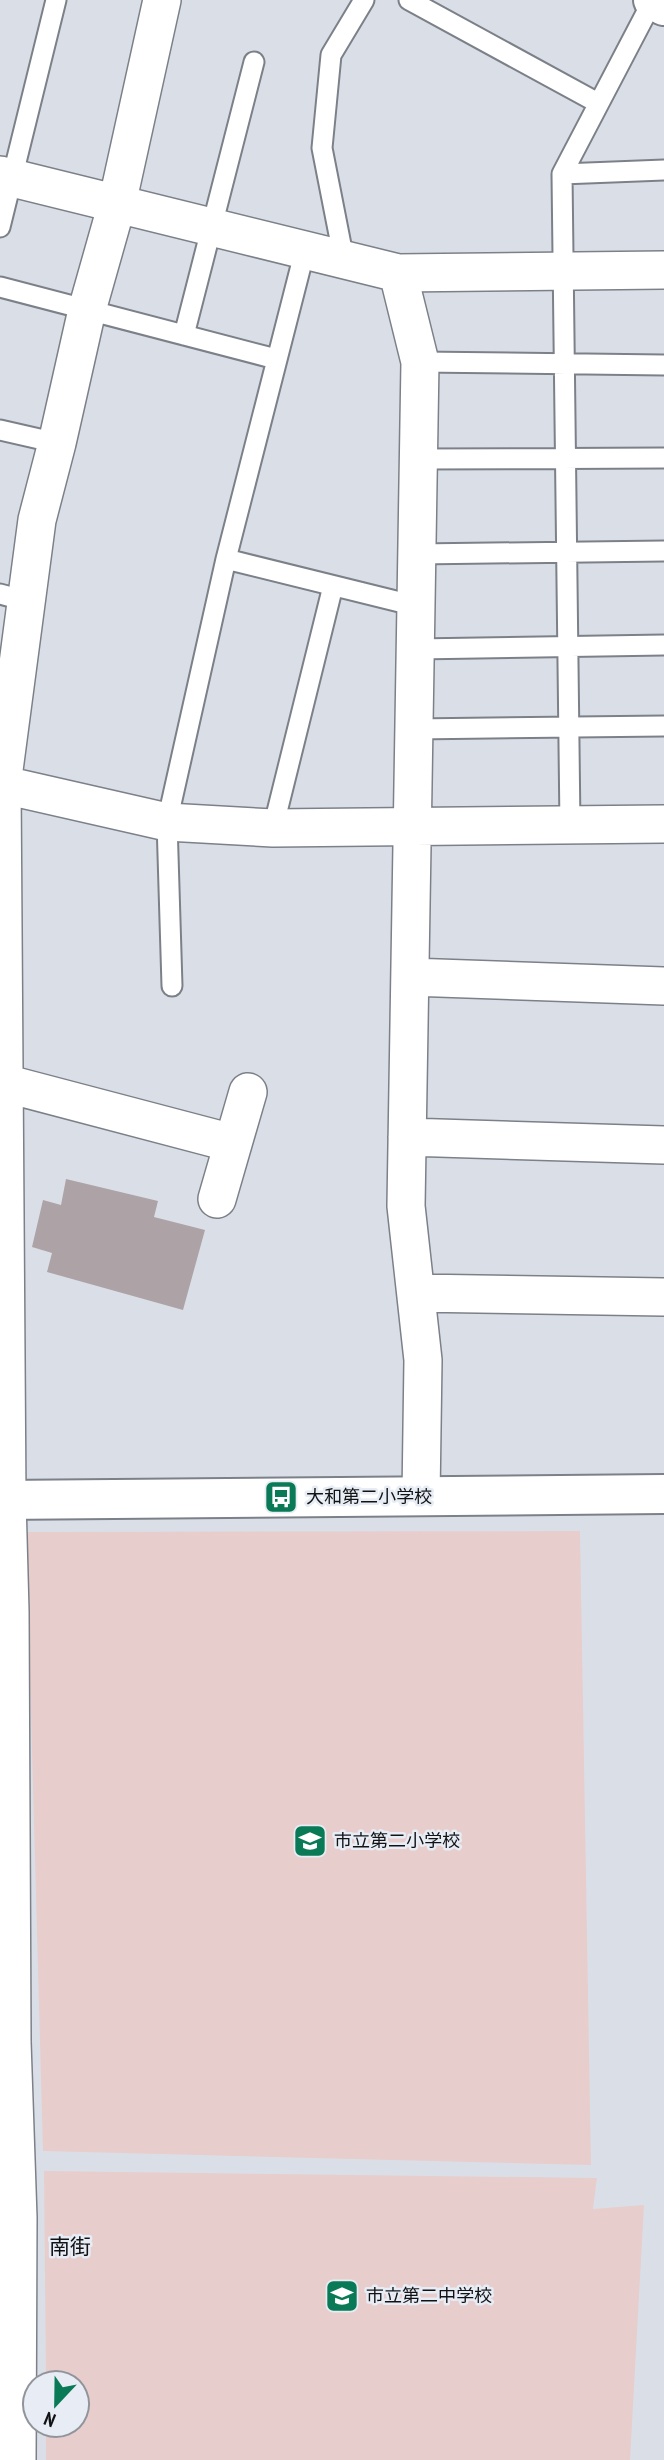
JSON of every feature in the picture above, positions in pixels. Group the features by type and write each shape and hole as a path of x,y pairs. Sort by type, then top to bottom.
{"street":[{"path":"11,2438 6,2042 1,785 13,597 37,520 87,310 117,204 162,0"},
{"path":"653,0 664,6"},
{"path":"6,177 398,273 664,271"},
{"path":"398,273 420,362 406,1206 423,1360 421,1496"},
{"path":"1,785 167,822 273,828 664,824"},
{"path":"410,977 664,986"},
{"path":"4,1083 232,1143"},
{"path":"217,1199 248,1092"},
{"path":"407,1137 664,1145"},
{"path":"416,1293 664,1297"},
{"path":"3,1500 664,1493"}],"lane":[{"path":"0,227 6,177 56,0"},
{"path":"344,260 322,148 331,55 363,0"},
{"path":"409,0 598,103"},
{"path":"570,825 562,174 653,0"},
{"path":"184,335 254,62"},
{"path":"562,174 664,170"},
{"path":"172,986 167,822 226,559 305,250"},
{"path":"0,287 276,359"},
{"path":"420,362 664,365"},
{"path":"0,430 57,443"},
{"path":"419,459 664,458"},
{"path":"417,554 664,551"},
{"path":"226,559 416,606"},
{"path":"273,828 333,586"},
{"path":"415,649 664,645"},
{"path":"414,729 664,726"}],"shaded area":[{"name":"市立第二小学校","path":"580,1531 591,2165 43,2151 26,1532"},
{"name":"市立第二中学校","path":"44,2171 597,2178 593,2209 644,2205 630,2460 46,2460 46,2439 91,2439 91,2369 46,2369"}],"building":[{"path":"66,1179 158,1201 154,1217 205,1230 183,1310 47,1272 52,1253 32,1247 43,1200 61,1205"}],"place":[{"name":"大和第二小学校","path":"281,1497"},
{"name":"市立第二小学校","path":"310,1841"},
{"name":"市立第二中学校","path":"342,2296"}],"district":[{"name":"南街","path":"70,2247"}]}
